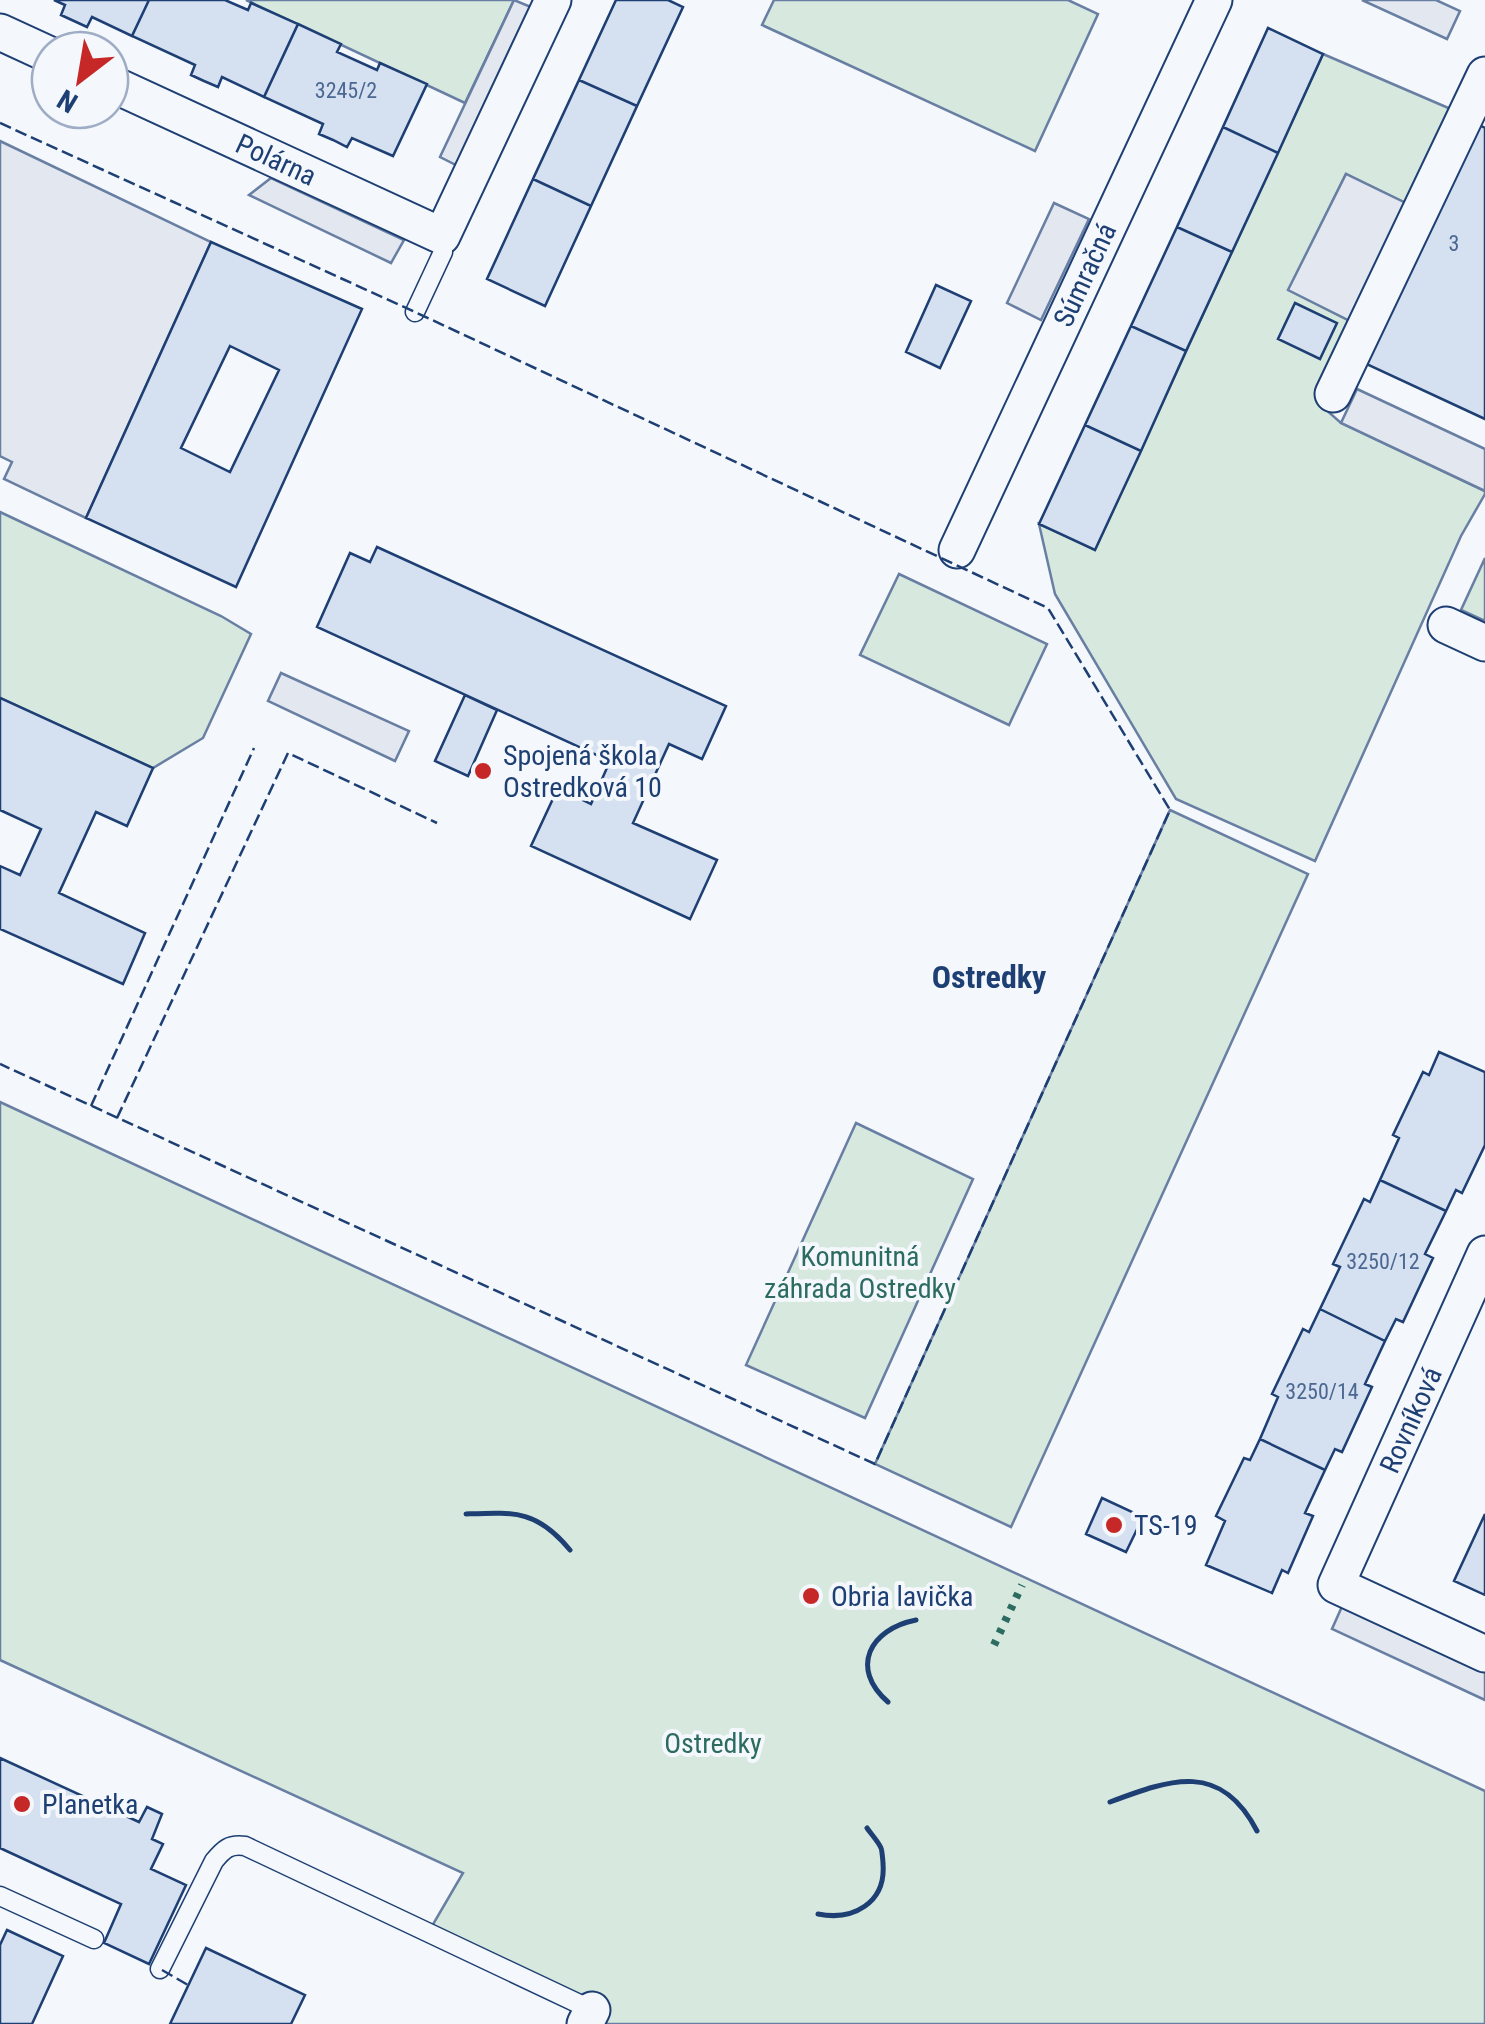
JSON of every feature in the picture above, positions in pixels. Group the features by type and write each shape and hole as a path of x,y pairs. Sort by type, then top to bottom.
{"street":[{"path":"442,236 553,0"},
{"name":"Súmračná","path":"957,550 1214,0"},
{"path":"0,32 30,46"},
{"path":"1332,394 1485,75"},
{"name":"Polárna","path":"130,92 442,236"},
{"path":"1446,625 1485,642"},
{"name":"Rovníková","path":"1485,1254 1336,1585 1485,1654"}],"lane":[{"path":"415,312 443,252 442,236"},
{"path":"160,1969 214,1861 233,1844 245,1846 588,2017"},
{"path":"0,1896 94,1940"}],"green space":[{"path":"246,0 514,0 465,103"},
{"path":"774,0 1068,0 1098,14 1035,151 762,25"},
{"path":"1323,54 1460,113 1416,208 1346,174 1289,290 1358,325 1317,402 1341,423 1485,494 1461,536 1315,861 1176,799 1055,594 1039,524 1095,549"},
{"path":"0,512 221,616 251,634 203,738 153,768 0,698"},
{"path":"1485,558 1485,621 1461,610"},
{"path":"899,574 1047,644 1009,725 860,655"},
{"path":"1170,810 1308,874 1011,1527 875,1464"},
{"name":"Ostredky","path":"0,1102 1485,1791 1485,2024 596,2024 432,1926 463,1873 0,1660"},
{"name":"Komunitná záhrada Ostredky","path":"856,1123 973,1179 865,1418 746,1365"}],"shaded area":[{"path":"514,0 538,10 462,168 440,157"},
{"path":"1362,0 1436,0 1460,11 1447,39"},
{"path":"0,141 211,242 86,518 4,479 12,462 0,456"},
{"path":"1346,174 1416,208 1358,325 1288,290"},
{"path":"271,178 404,240 391,263 249,195"},
{"path":"1054,203 1089,219 1041,320 1007,303"},
{"path":"1357,389 1485,449 1485,491 1341,423"},
{"path":"281,673 409,731 395,761 268,701"},
{"path":"1344,1602 1485,1668 1485,1700 1332,1629"}],"building":[{"path":"54,0 149,0 132,36 130,30 119,30 92,17 87,27 61,15 65,5"},
{"path":"149,0 225,0 248,10 251,3 298,24 264,97 222,77 218,87 191,75 195,65 132,36"},
{"path":"616,0 668,0 683,7 637,106 579,80"},
{"path":"298,24 341,44 337,52 377,70 380,63 427,84 393,156 352,138 347,147 319,134 323,124 264,97"},
{"path":"1268,28 1323,54 1278,153 1223,127"},
{"path":"579,80 637,106 591,206 533,179"},
{"path":"1475,123 1485,128 1485,419 1362,362"},
{"path":"1223,127 1278,153 1232,252 1177,227"},
{"path":"533,179 591,206 545,306 487,279"},
{"path":"1177,227 1232,252 1186,351 1131,326"},
{"path":"211,242 362,309 236,587 86,518","holes":["230,346 279,370 230,472 181,448"]},
{"path":"936,285 971,301 940,368 906,352"},
{"path":"1295,303 1337,323 1320,359 1278,339"},
{"path":"1131,326 1186,351 1141,451 1085,425"},
{"path":"1085,425 1141,451 1095,550 1039,524"},
{"path":"377,547 726,706 702,759 669,744 633,823 717,860 690,919 531,846 558,788 591,804 610,761 317,627 350,553 370,562"},
{"path":"465,695 497,710 468,776 435,761"},
{"path":"0,698 153,768 127,826 96,812 59,893 145,933 123,984 0,929 0,866 20,875 41,829 0,810"},
{"path":"1439,1052 1485,1072 1485,1145 1462,1193 1456,1190 1446,1211 1380,1180 1399,1138 1393,1135 1423,1072 1429,1075"},
{"path":"1380,1180 1446,1211 1425,1254 1433,1258 1403,1322 1396,1319 1385,1341 1320,1309 1340,1267 1333,1264 1364,1199 1370,1202"},
{"path":"1320,1309 1385,1341 1365,1384 1372,1387 1342,1452 1335,1449 1325,1470 1260,1439 1278,1397 1272,1394 1303,1329 1309,1332"},
{"path":"1260,1439 1325,1470 1305,1513 1313,1516 1288,1573 1282,1570 1272,1593 1206,1565 1225,1521 1216,1516 1244,1458 1250,1460"},
{"name":"TS-19","path":"1102,1498 1143,1517 1126,1552 1086,1534"},
{"path":"1485,1514 1485,1595 1454,1581"},
{"path":"0,1758 139,1822 147,1807 162,1814 152,1839 163,1844 151,1869 186,1885 149,1964 104,1943 121,1904 0,1848"},
{"path":"7,1930 63,1956 32,2024 0,2024 0,1945"},
{"path":"206,1948 305,1995 291,2024 170,2024"}],"hedge":[{"path":"994,1645 1022,1585"}],"fence":[{"path":"0,123 1048,608 1170,810 875,1464 0,1064"},
{"path":"91,1106 254,748"},
{"path":"117,1118 288,753 437,823"},
{"path":"162,1970 188,1985"}],"wall":[{"path":"466,1514 524,1516 547,1527 570,1550"},
{"path":"888,1702 869,1676 870,1652 887,1632 916,1620"},
{"path":"1110,1802 1174,1783 1211,1785 1243,1809 1257,1831"},
{"path":"818,1914 855,1912 873,1899 879,1889 883,1878 881,1849 867,1828"}],"place":[{"name":"Spojená škola Ostredková 10","path":"483,771"},
{"name":"TS-19","path":"1114,1525"},
{"name":"Obria lavička","path":"811,1596"},
{"name":"Planetka","path":"22,1804"}],"district":[{"name":"Ostredky","path":"989,977"}]}
